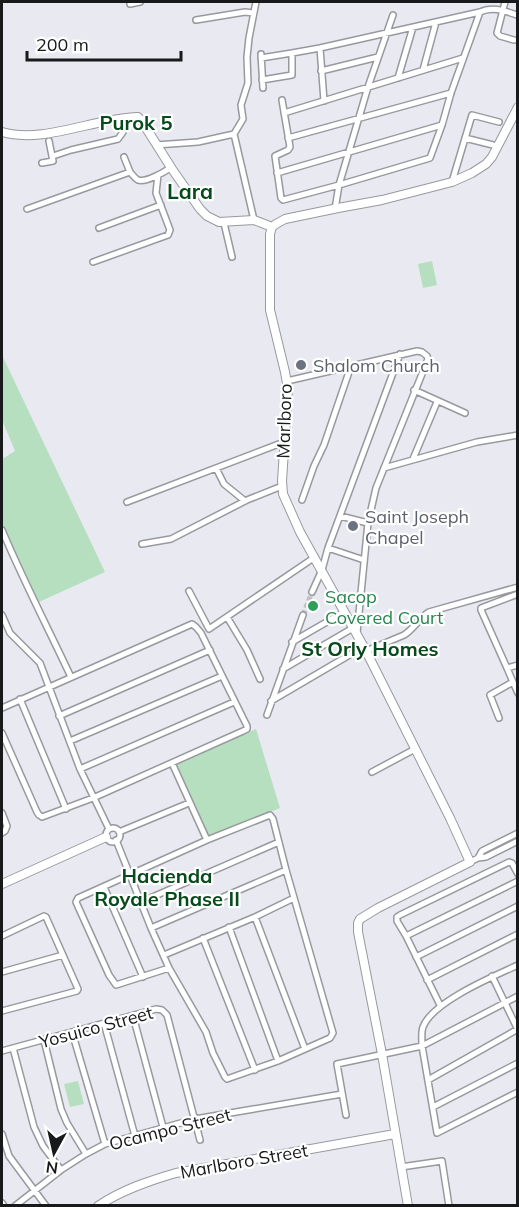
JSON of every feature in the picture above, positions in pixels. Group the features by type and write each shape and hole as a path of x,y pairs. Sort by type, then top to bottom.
{"street":[{"path":"130,4 140,2"},
{"path":"156,145 198,142 234,134 242,122 241,105 248,83 247,57 256,2"},
{"path":"505,2 497,33 514,40"},
{"path":"263,88 261,56 320,48 487,9 502,10 517,15"},
{"path":"196,20 244,12 253,13"},
{"path":"282,100 289,149 275,155 283,200 430,158 480,12"},
{"path":"335,208 339,185 368,87 393,15"},
{"path":"423,70 436,22"},
{"path":"398,78 413,27"},
{"path":"320,48 324,101"},
{"path":"262,80 292,75 292,53"},
{"path":"321,71 378,57"},
{"path":"284,113 463,58"},
{"path":"288,138 451,93"},
{"path":"2,132 32,135 121,119 140,118 203,212 214,221 224,223 254,220 272,227 285,219 382,200 452,182 472,173 486,164 518,107"},
{"path":"452,182 472,115 499,122"},
{"path":"52,156 118,139 123,132 121,119"},
{"path":"277,173 442,125"},
{"path":"234,134 254,220"},
{"path":"465,138 493,145"},
{"path":"42,163 53,160 49,141"},
{"path":"124,157 130,172 141,181 158,176 171,167"},
{"path":"27,209 130,172"},
{"path":"93,262 168,236 170,230 156,193 158,176"},
{"path":"99,228 161,205"},
{"path":"224,223 232,257"},
{"name":"Marlboro","path":"272,227 269,240 270,310 287,381 283,494 300,532 415,749 470,862"},
{"path":"283,669 355,632 368,523 376,488 428,359 422,352 417,351 287,381"},
{"path":"312,592 400,354"},
{"path":"302,501 351,366"},
{"path":"414,390 465,413"},
{"path":"413,459 437,402"},
{"path":"384,468 477,442 518,435"},
{"path":"127,502 284,442"},
{"path":"216,468 224,484 245,501"},
{"path":"142,544 171,539 245,501 282,486"},
{"path":"340,516 368,523"},
{"path":"2,530 71,677"},
{"path":"328,548 364,560"},
{"path":"189,591 209,629 315,557"},
{"path":"271,701 364,649 410,632 422,616 429,612 518,587"},
{"path":"518,594 481,608 518,693"},
{"path":"292,642 344,612"},
{"path":"2,615 10,633 40,663 107,833 111,841 116,840"},
{"path":"267,714 303,615"},
{"path":"227,616 247,650 260,679"},
{"path":"2,707 192,624 210,650 247,726 247,729 172,763 93,798 42,817 39,815 2,733"},
{"path":"59,716 210,650"},
{"path":"507,668 518,664"},
{"path":"70,741 222,675"},
{"path":"499,718 490,695 513,682"},
{"path":"20,699 66,809"},
{"path":"80,769 234,702"},
{"path":"372,772 415,749"},
{"path":"172,763 207,840"},
{"path":"119,832 189,803"},
{"path":"2,813 7,826 2,833"},
{"path":"119,832 116,840 129,875 151,928 169,968 206,1032 213,1053 227,1079 278,1061 330,1038 333,1033 270,815 207,840 129,875 104,887 78,898 76,902 116,986 169,968"},
{"path":"2,884 114,828 119,832"},
{"path":"478,858 482,851 518,833"},
{"path":"408,1206 358,923 360,919 378,908 478,858 486,857 518,841"},
{"path":"141,903 279,842"},
{"path":"440,1005 397,917 510,862 518,874"},
{"path":"151,928 286,870"},
{"path":"406,936 518,881"},
{"path":"104,887 143,977"},
{"path":"164,955 294,898"},
{"path":"416,957 518,906"},
{"path":"2,936 45,916 78,989 2,1011"},
{"path":"255,916 305,1049"},
{"path":"229,927 278,1061"},
{"path":"427,980 518,934"},
{"path":"203,938 255,1070"},
{"path":"2,972 63,955"},
{"path":"518,964 440,1005 422,1028 422,1046 437,1133 518,1092"},
{"path":"428,1080 517,1030 492,976"},
{"path":"346,1115 337,1064 422,1046 518,996"},
{"name":"Yosuico Street","path":"2,1051 156,1009 162,1010 165,1012 200,1140"},
{"path":"133,1017 163,1128"},
{"path":"104,1023 135,1136"},
{"path":"72,1032 105,1144"},
{"path":"44,1040 61,1109 86,1154"},
{"path":"13,1048 34,1127 61,1170"},
{"path":"433,1107 518,1063"},
{"name":"Ocampo Street","path":"15,1206 61,1170 105,1144 195,1119 342,1094"},
{"path":"2,1134 9,1156 46,1206"},
{"name":"Marlboro Street","path":"98,1206 129,1188 176,1173 395,1134"},
{"path":"401,1167 441,1161 449,1206"}],"green space":[{"path":"432,261 437,285 423,288 418,264"},
{"path":"2,355 105,572 39,602 2,523 2,459 15,451 2,420"},
{"path":"256,729 280,808 204,839 172,764"},
{"path":"78,1081 84,1104 70,1107 64,1084"}],"tunnel":[{"path":"303,615 312,592"}],"place":[{"name":"Shalom Church","path":"301,365"},
{"name":"Saint Joseph Chapel","path":"353,526"},
{"name":"Sacop Covered Court","path":"313,606"}],"district":[{"name":"Purok 5","path":"136,122"},
{"name":"Lara","path":"190,191"},
{"name":"St Orly Homes","path":"370,648"},
{"name":"Hacienda Royale Phase II","path":"167,886"}]}
